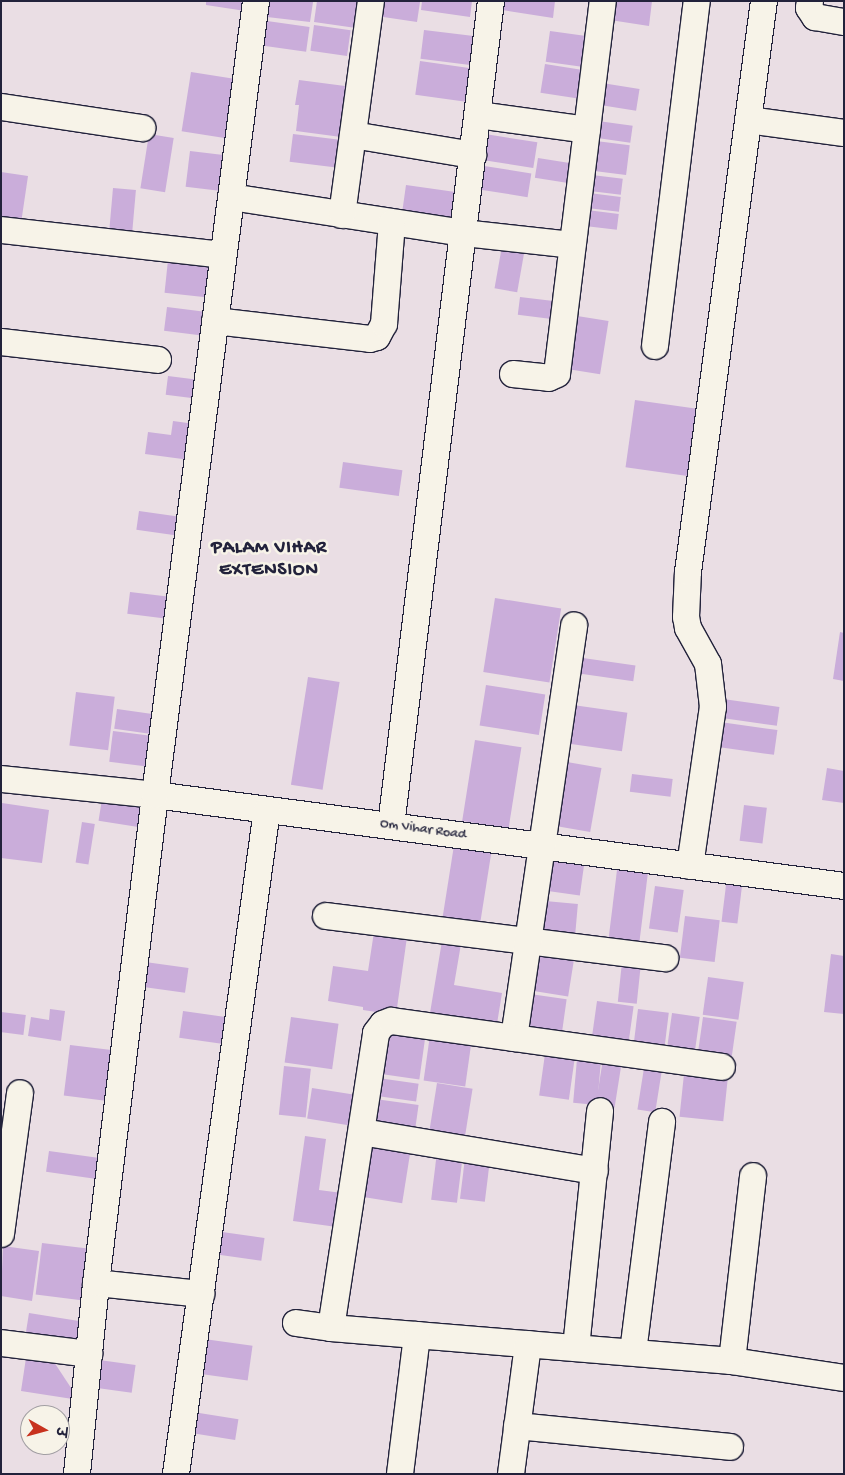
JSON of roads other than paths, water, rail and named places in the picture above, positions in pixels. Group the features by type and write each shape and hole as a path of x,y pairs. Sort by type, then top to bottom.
{"street":[{"path":"77,1474 96,1283 155,794 256,1"},
{"path":"342,215 371,1"},
{"path":"391,826 474,155 491,1"},
{"path":"513,374 549,378 557,374 603,1"},
{"path":"655,346 697,1"},
{"path":"690,866 713,707 708,664 688,628 686,617 687,590 764,1"},
{"path":"810,1 809,8 815,17 844,22"},
{"path":"1,107 142,128"},
{"path":"478,115 587,130"},
{"path":"748,120 844,133"},
{"path":"353,135 474,155"},
{"path":"231,198 464,233 572,245"},
{"path":"215,321 370,339 377,337 384,324 392,223"},
{"path":"1,230 223,255"},
{"path":"1,342 158,360"},
{"path":"514,1038 574,625"},
{"name":"Om Vihar Road","path":"1,779 155,794 844,886"},
{"path":"176,1474 267,810"},
{"path":"326,916 664,958"},
{"path":"331,1328 376,1032 383,1024 392,1021 722,1067"},
{"path":"1,1234 20,1093"},
{"path":"576,1348 600,1111"},
{"path":"633,1352 662,1122"},
{"path":"362,1132 595,1171"},
{"path":"732,1361 753,1176"},
{"path":"96,1283 201,1294"},
{"path":"296,1323 331,1328 732,1361 844,1378"},
{"path":"400,1474 417,1335"},
{"path":"1,1342 89,1354"},
{"path":"511,1474 528,1344"},
{"path":"518,1426 730,1447"}],"district":[{"name":"PALAM VIHAR EXTENSION","path":"269,560"}]}
